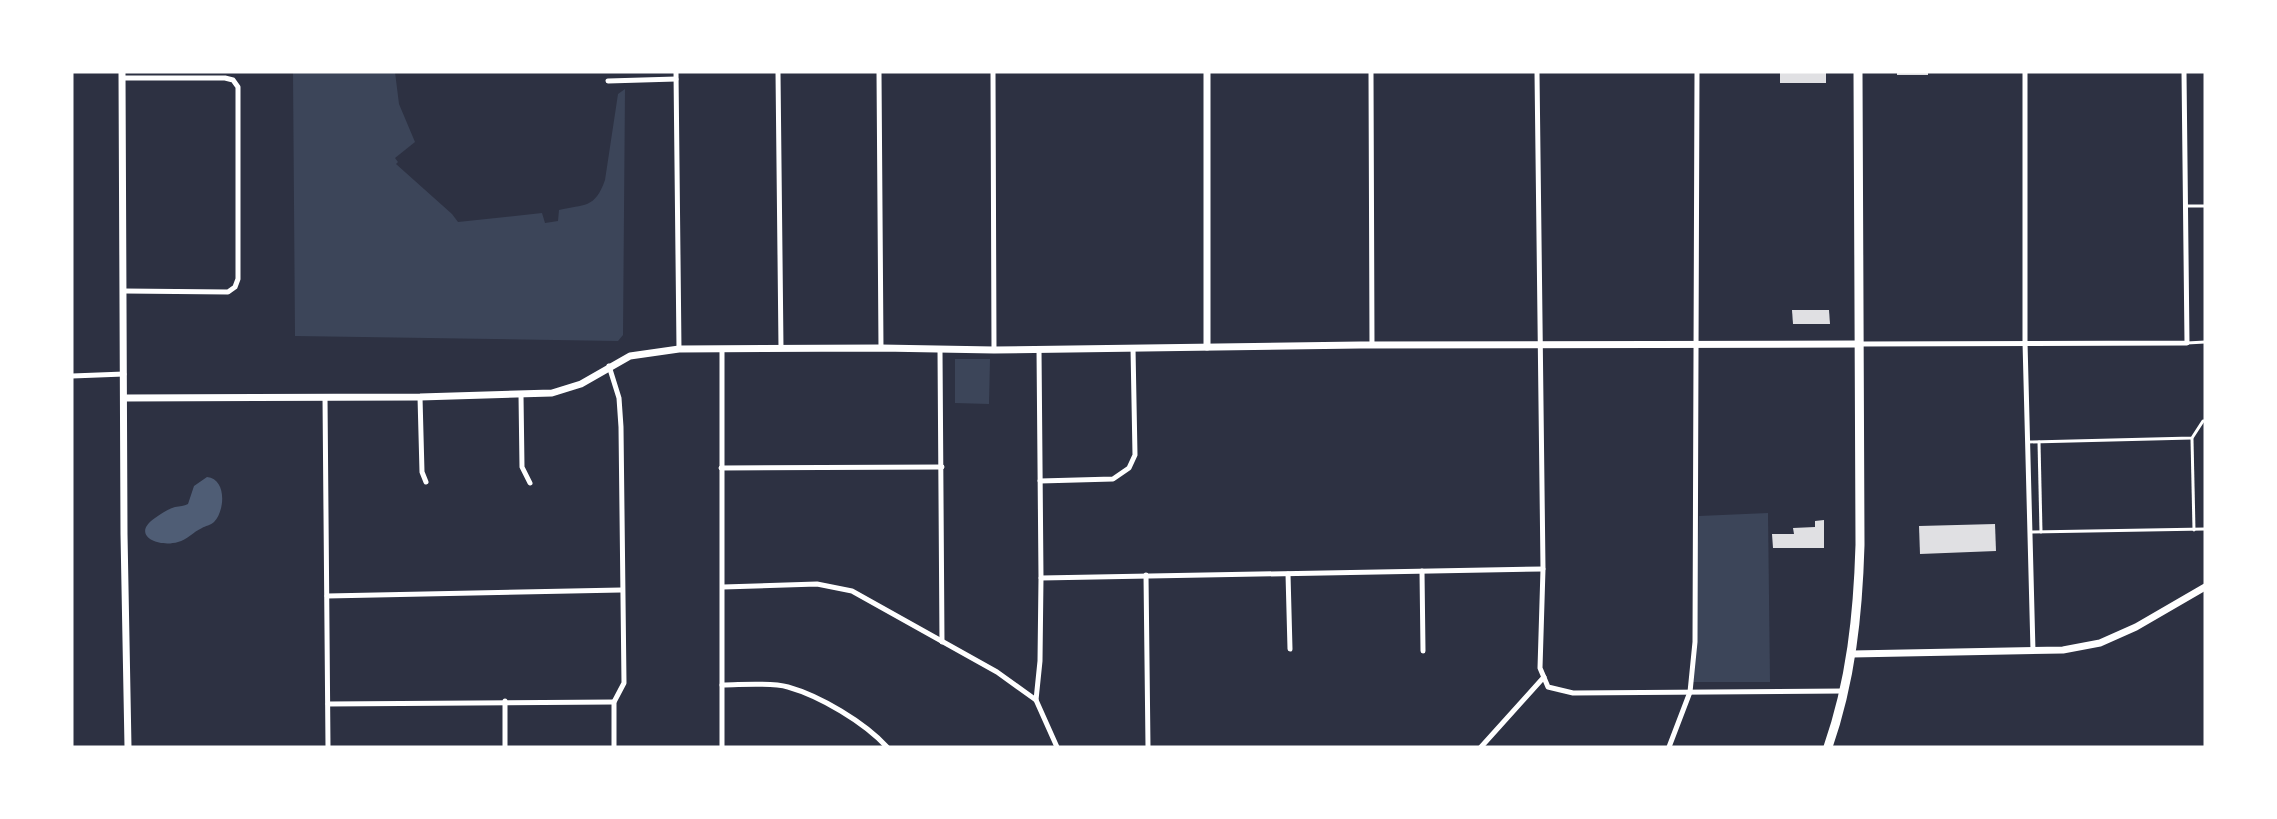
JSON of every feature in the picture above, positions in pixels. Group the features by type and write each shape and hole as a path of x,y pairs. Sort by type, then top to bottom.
{"highway":[{"path":"1828,747 1844,692 1858,608 1860,544 1858,72"}],"street":[{"path":"676,72 679,349"},
{"path":"778,72 781,348"},
{"path":"879,72 881,348"},
{"path":"993,72 993,350"},
{"path":"1207,72 1208,347"},
{"path":"1371,72 1372,345"},
{"path":"1537,72 1543,569 1540,668 1548,687 1573,693 1844,692"},
{"path":"1669,747 1690,692 1695,642 1697,72"},
{"path":"2025,72 2026,442 2033,651"},
{"path":"125,398 420,397 552,393 581,384 630,356 679,349 993,350 1539,344 2187,343 2184,72"},
{"path":"124,291 228,292 235,287 238,279 238,87 233,80 122,75 124,534 128,747"},
{"path":"608,81 676,79"},
{"path":"1040,481 1113,479 1129,468 1135,455 1133,348"},
{"path":"1039,349 1041,578 1040,661 1036,700 1057,747"},
{"path":"722,350 722,747"},
{"path":"940,350 942,642"},
{"path":"609,366 619,398 621,427 621,590 624,683 614,702 614,747"},
{"path":"72,376 124,374"},
{"path":"521,395 522,467 530,483"},
{"path":"325,397 328,747"},
{"path":"420,397 422,472 426,482"},
{"path":"721,468 942,467"},
{"path":"1041,578 1543,569"},
{"path":"1422,571 1423,651"},
{"path":"1288,574 1290,649"},
{"path":"1146,575 1148,747"},
{"path":"723,587 818,584 852,591 997,672 1036,700"},
{"path":"1852,654 2062,650 2100,643 2160,614 2205,586"},
{"path":"327,596 621,590"},
{"path":"1481,747 1544,676"},
{"path":"722,685 786,686 828,704 875,735 887,747"},
{"path":"505,701 505,747"},
{"path":"328,704 614,702"}],"lane":[{"path":"2185,206 2205,206"},
{"path":"2187,343 2205,342"},
{"path":"2194,530 2192,438 2205,421"},
{"path":"2026,442 2192,438"},
{"path":"2039,442 2041,531"},
{"path":"2028,532 2205,529"}],"shaded area":[{"path":"293,72 395,72 399,104 415,142 395,158 398,162 396,164 458,222 542,213 545,223 558,221 559,210 582,206 593,201 605,180 618,94 625,89 623,335 618,341 295,336"},
{"path":"955,359 990,359 989,404 955,403"},
{"path":"207,477 218,483 221,489 222,503 214,522 178,542 162,543 150,539 145,530 148,524 170,509 188,504 194,486"},
{"path":"1768,513 1770,682 1693,682 1699,516"}],"building":[{"path":"1780,72 1826,72 1826,83 1780,83"},
{"path":"1897,72 1928,72 1928,75 1897,75"},
{"path":"1792,310 1829,310 1830,324 1793,324"},
{"path":"1824,520 1824,548 1773,548 1772,534 1794,534 1793,528 1815,527 1815,521"},
{"path":"1995,524 1996,551 1920,554 1919,526"}]}
